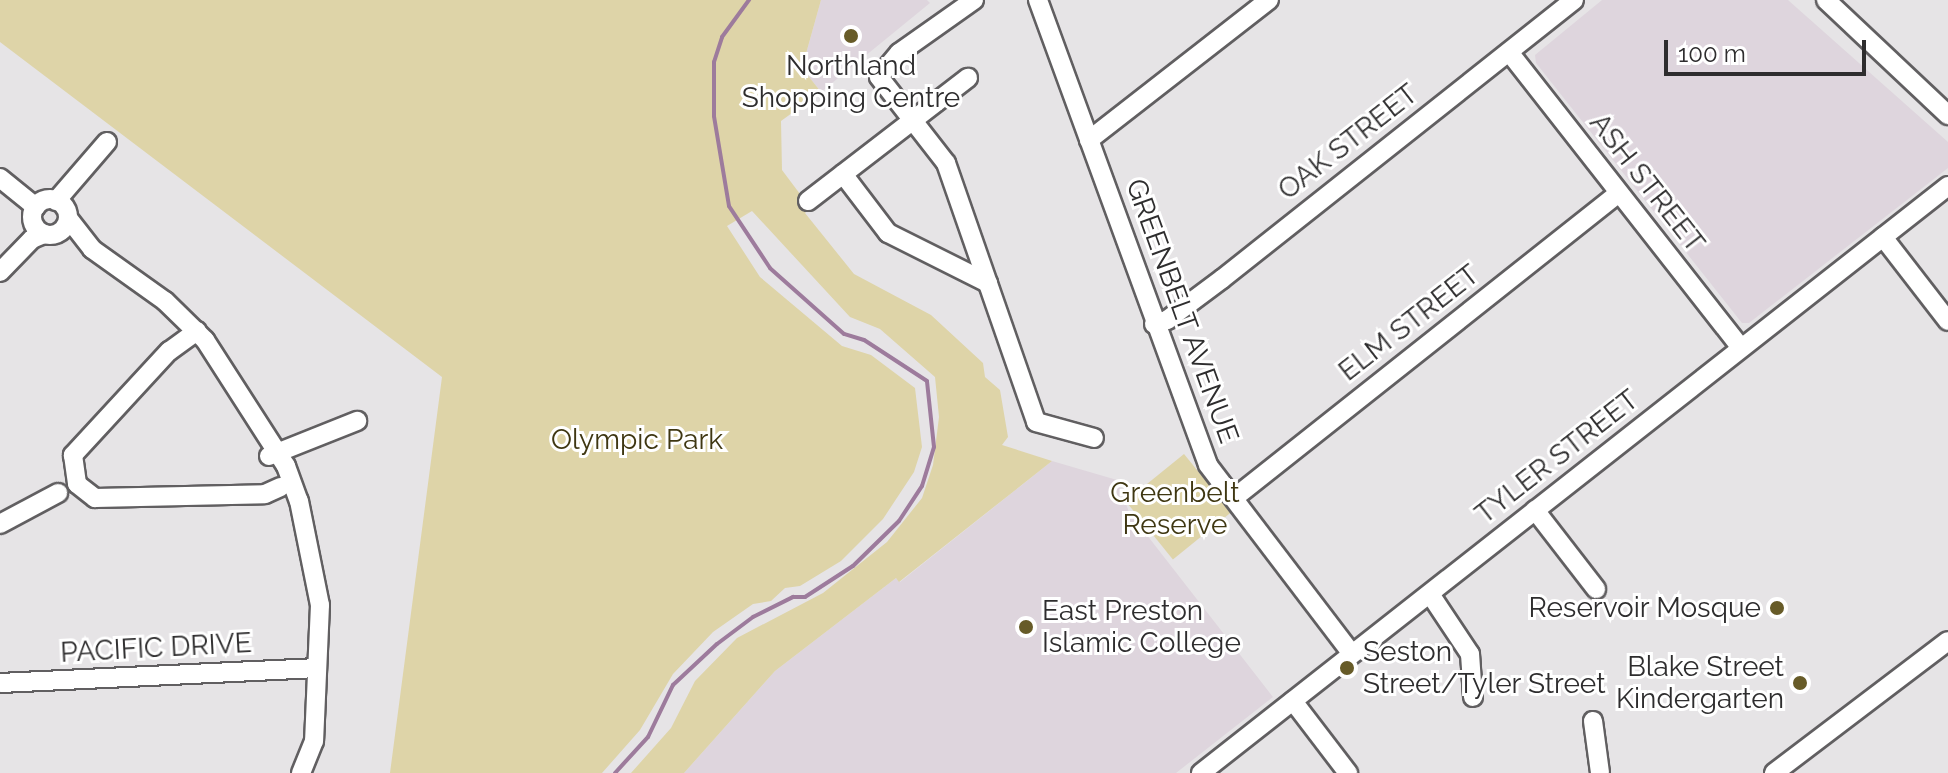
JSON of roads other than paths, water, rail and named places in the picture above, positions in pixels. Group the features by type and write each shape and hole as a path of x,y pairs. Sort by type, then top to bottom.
{"street":[{"path":"974,0 883,69 882,85 946,163 1036,422 1094,438"},
{"name":"GREENBELT AVENUE","path":"1038,0 1208,465 1351,653"},
{"path":"1089,140 1269,0"},
{"name":"OAK STREET","path":"1154,324 1167,320 1211,287 1574,0"},
{"path":"1826,0 1948,115"},
{"name":"ASH STREET","path":"1509,52 1741,348"},
{"path":"808,201 968,78"},
{"path":"0,272 42,233 107,142"},
{"path":"843,174 888,233 988,283"},
{"path":"0,178 36,207 42,233"},
{"name":"TYLER STREET","path":"1201,773 1948,186"},
{"name":"ELM STREET","path":"1234,498 1619,193"},
{"path":"36,207 64,204"},
{"path":"64,204 92,249 157,300 208,349 262,430 278,467 299,501 298,514 319,596 314,741 301,773"},
{"path":"42,233 92,249"},
{"path":"1883,237 1948,321"},
{"path":"188,330 73,455 77,484 95,498 254,491 265,494 278,467 301,447 357,421"},
{"path":"0,524 58,493"},
{"path":"1535,510 1596,589"},
{"path":"1430,594 1470,654 1473,697"},
{"path":"1774,773 1948,641"},
{"name":"PACIFIC DRIVE","path":"0,683 315,668"},
{"path":"1293,701 1348,773"},
{"path":"1593,721 1600,773"}],"waterway":[{"path":"615,773 648,737 673,685 717,644 753,617 793,597 805,597 853,566 899,521 922,486 934,447 927,381 864,340 844,334 770,268 729,206 714,116 714,62 722,37 749,0"}],"place":[{"name":"Northland Shopping Centre","path":"851,36"},
{"name":"Reservoir Mosque","path":"1777,608"},
{"name":"East Preston Islamic College","path":"1026,627"},
{"name":"Seston Street/Tyler Street","path":"1347,668"},
{"name":"Blake Street Kindergarten","path":"1800,683"}],"park label":[{"name":"Olympic Park","path":"637,440"},
{"name":"Greenbelt Reserve","path":"1175,509"}]}
